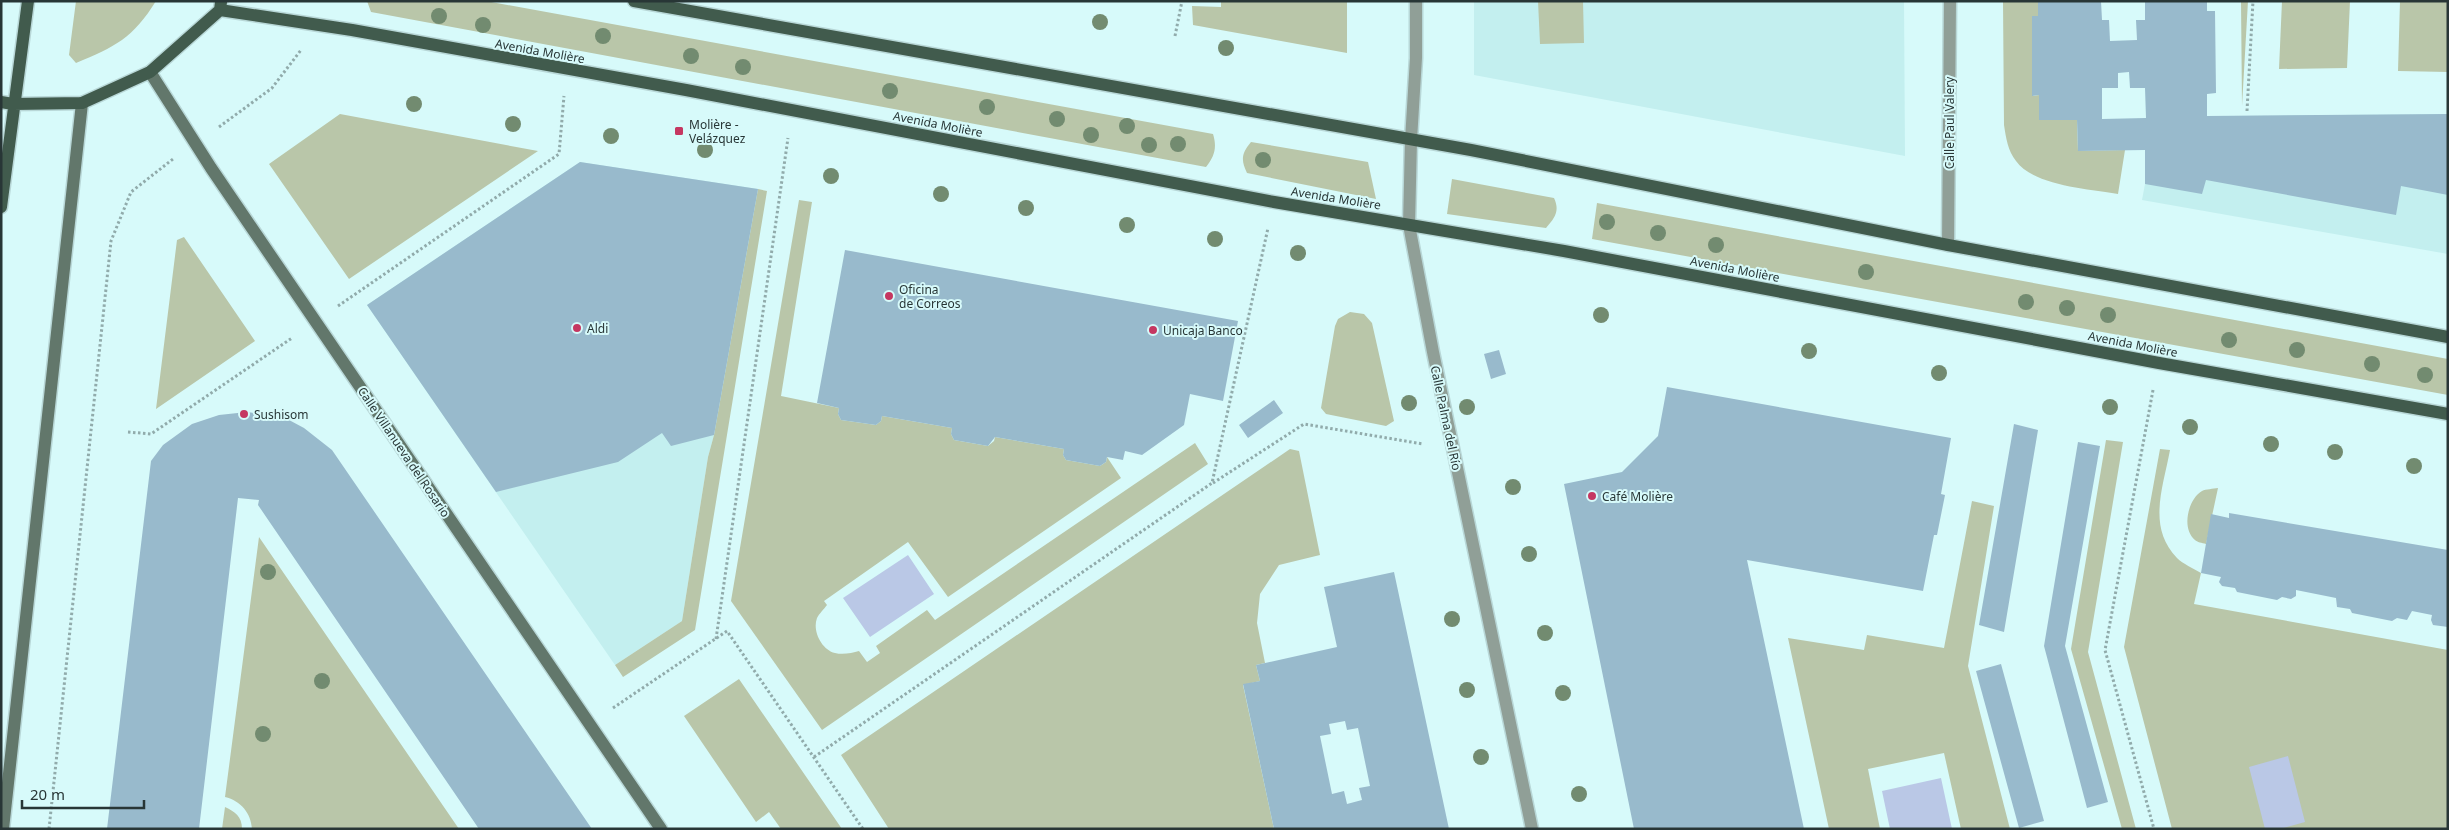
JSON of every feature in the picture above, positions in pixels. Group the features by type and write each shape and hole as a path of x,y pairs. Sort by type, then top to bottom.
{"main road":[{"path":"1,207 7,103 28,1"},
{"path":"634,1 1411,140 1948,245 2448,336"},
{"path":"7,103 82,103 150,72 221,6"},
{"name":"Avenida Molière","path":"221,6 792,110 1274,202 1564,251 2159,363 2448,414"}],"street":[{"name":"Calle Palma del Río","path":"1416,1 1416,58 1411,140 1409,225 1453,450 1532,829"},
{"name":"Calle Paul Valery","path":"1948,245 1950,1"},
{"name":"Calle Villanueva del Rosario","path":"150,72 315,322 661,829"},
{"path":"3,829 82,103"}],"path":[{"path":"1174,36 1182,1"},
{"path":"2247,110 2253,1"},
{"path":"50,829 111,241 131,192 272,88 305,46 309,23"},
{"path":"128,432 151,434 559,154 567,70"},
{"path":"716,639 792,110"},
{"path":"1212,483 1274,202"},
{"path":"2154,829 2105,650 2159,363"},
{"path":"814,757 1212,483 1304,424 1453,450"},
{"path":"590,724 727,631 863,829"}],"shaded area":[{"path":"1474,1 1904,1 1905,156 1474,75"},
{"path":"2448,114 2448,254 2142,200 2145,184 2145,150 2242,147 2242,116"},
{"path":"580,162 758,189 714,435 708,457 682,621 615,665 367,305"},
{"path":"908,555 934,594 870,637 843,598"},
{"path":"2288,756 2305,822 2280,829 2265,829 2249,767"},
{"path":"1941,778 1952,829 1890,829 1882,791"}],"green space":[{"path":"76,1 156,1 148,14 122,40 102,52 76,63 69,55"},
{"path":"367,1 486,1 1213,134 1214,151 1206,167 371,12"},
{"path":"1221,1 1347,1 1347,53 1193,25 1192,6 1221,7"},
{"path":"1538,1 1583,1 1584,43 1540,44"},
{"path":"2003,1 2038,1 2038,16 2033,16 2033,96 2039,95 2039,120 2077,120 2078,151 2125,150 2118,194 2078,188 2049,181 2035,176 2024,169 2013,157 2004,125"},
{"path":"2241,1 2248,1 2242,106"},
{"path":"2282,1 2350,1 2347,68 2279,69"},
{"path":"2400,1 2448,1 2448,72 2398,71"},
{"path":"340,114 538,151 349,279 269,164"},
{"path":"1251,142 1368,162 1376,199 1247,173 1243,157 1245,150"},
{"path":"1452,179 1554,198 1557,207 1556,214 1546,228 1447,214"},
{"path":"758,189 767,191 695,630 623,677 615,665 682,621 708,457 714,435"},
{"path":"799,200 812,202 781,396 839,408 838,414 841,420 876,425 881,421 882,416 952,428 951,434 954,440 988,446 994,441 995,437 1064,449 1063,455 1066,460 1100,466 1106,462 1107,457 1121,478 948,597 908,542 824,601 827,605 817,618 816,629 822,644 830,651 841,654 859,651 867,662 880,653 876,646 927,610 935,620 1195,443 1208,464 822,730 731,601"},
{"path":"1597,203 2448,359 2448,395 1592,239"},
{"path":"184,237 255,341 156,409 177,240"},
{"path":"1350,312 1364,314 1372,323 1394,421 1386,426 1326,414 1321,408 1335,326 1338,319"},
{"path":"2106,440 2123,442 2088,652 2136,829 2122,829 2071,649"},
{"path":"1290,449 1299,451 1320,555 1279,565 1260,594 1257,623 1265,663 1256,665 1260,681 1243,685 1274,829 889,829 841,755"},
{"path":"2160,449 2170,450 2161,493 2160,520 2162,533 2168,546 2177,558 2201,573 2194,604 2448,650 2448,829 2172,829 2124,647"},
{"path":"2218,488 2206,544 2198,542 2188,529 2187,522 2190,507 2193,500 2202,491"},
{"path":"1972,501 1994,506 1968,666 2010,829 1961,829 1944,753 1868,769 1880,829 1829,829 1788,638 1864,650 1867,635 1944,648"},
{"path":"259,537 459,829 252,829 250,818 244,808 236,801 225,797"},
{"path":"739,679 842,829 781,829 769,812 756,822 684,716"},
{"path":"225,807 237,815 241,821 242,829 222,829"}],"building":[{"path":"2038,1 2101,1 2102,20 2109,20 2110,41 2137,40 2136,20 2145,20 2145,1 2207,1 2207,11 2215,11 2216,93 2207,94 2207,116 2448,114 2448,195 2401,186 2396,215 2206,180 2202,194 2145,184 2145,150 2078,151 2077,120 2039,120 2039,95 2032,96 2032,16 2038,16","holes":["2129,72 2130,88 2145,88 2146,118 2102,119 2102,88 2118,88 2118,73"]},
{"path":"580,162 758,189 714,435 671,446 662,433 618,462 496,492 367,305"},
{"path":"845,250 1238,321 1223,401 1190,394 1184,425 1142,455 1125,451 1123,460 1107,457 1106,462 1100,466 1066,460 1063,455 1064,449 995,437 988,446 954,440 951,434 952,428 882,416 881,421 876,425 841,420 838,414 839,408 817,403"},
{"path":"1499,350 1506,374 1491,379 1484,354"},
{"path":"1667,387 1951,438 1941,494 1945,495 1937,535 1934,535 1923,591 1747,560 1804,829 1634,829 1564,484 1622,472 1658,436"},
{"path":"1274,400 1283,413 1248,438 1239,425"},
{"path":"247,412 289,420 304,428 332,450 592,829 479,829 258,505 259,500 238,498 199,829 107,829 151,461 163,445 192,424 219,415"},
{"path":"2014,424 2038,430 2004,632 1979,625"},
{"path":"2078,442 2100,446 2065,646 2108,802 2087,808 2044,646"},
{"path":"2229,513 2448,550 2448,627 2433,625 2432,615 2412,611 2407,620 2397,618 2392,621 2352,613 2350,609 2337,607 2336,598 2296,590 2296,596 2291,599 2282,597 2277,600 2237,592 2235,588 2222,586 2219,582 2221,577 2201,573 2211,514 2229,518"},
{"path":"1394,572 1449,829 1274,829 1243,684 1260,681 1256,665 1337,647 1324,587","holes":["1345,721 1347,730 1358,728 1370,786 1359,788 1362,800 1347,804 1344,791 1332,794 1320,736 1331,734 1329,724"]},
{"path":"2001,664 2044,821 2019,828 1976,671"}],"place":[{"name":"Molière - Velázquez","path":"679,131"},
{"name":"Oficina de Correos","path":"889,296"},
{"name":"Aldi","path":"577,328"},
{"name":"Unicaja Banco","path":"1153,330"},
{"name":"Sushisom","path":"244,414"},
{"name":"Café Molière","path":"1592,496"}]}
